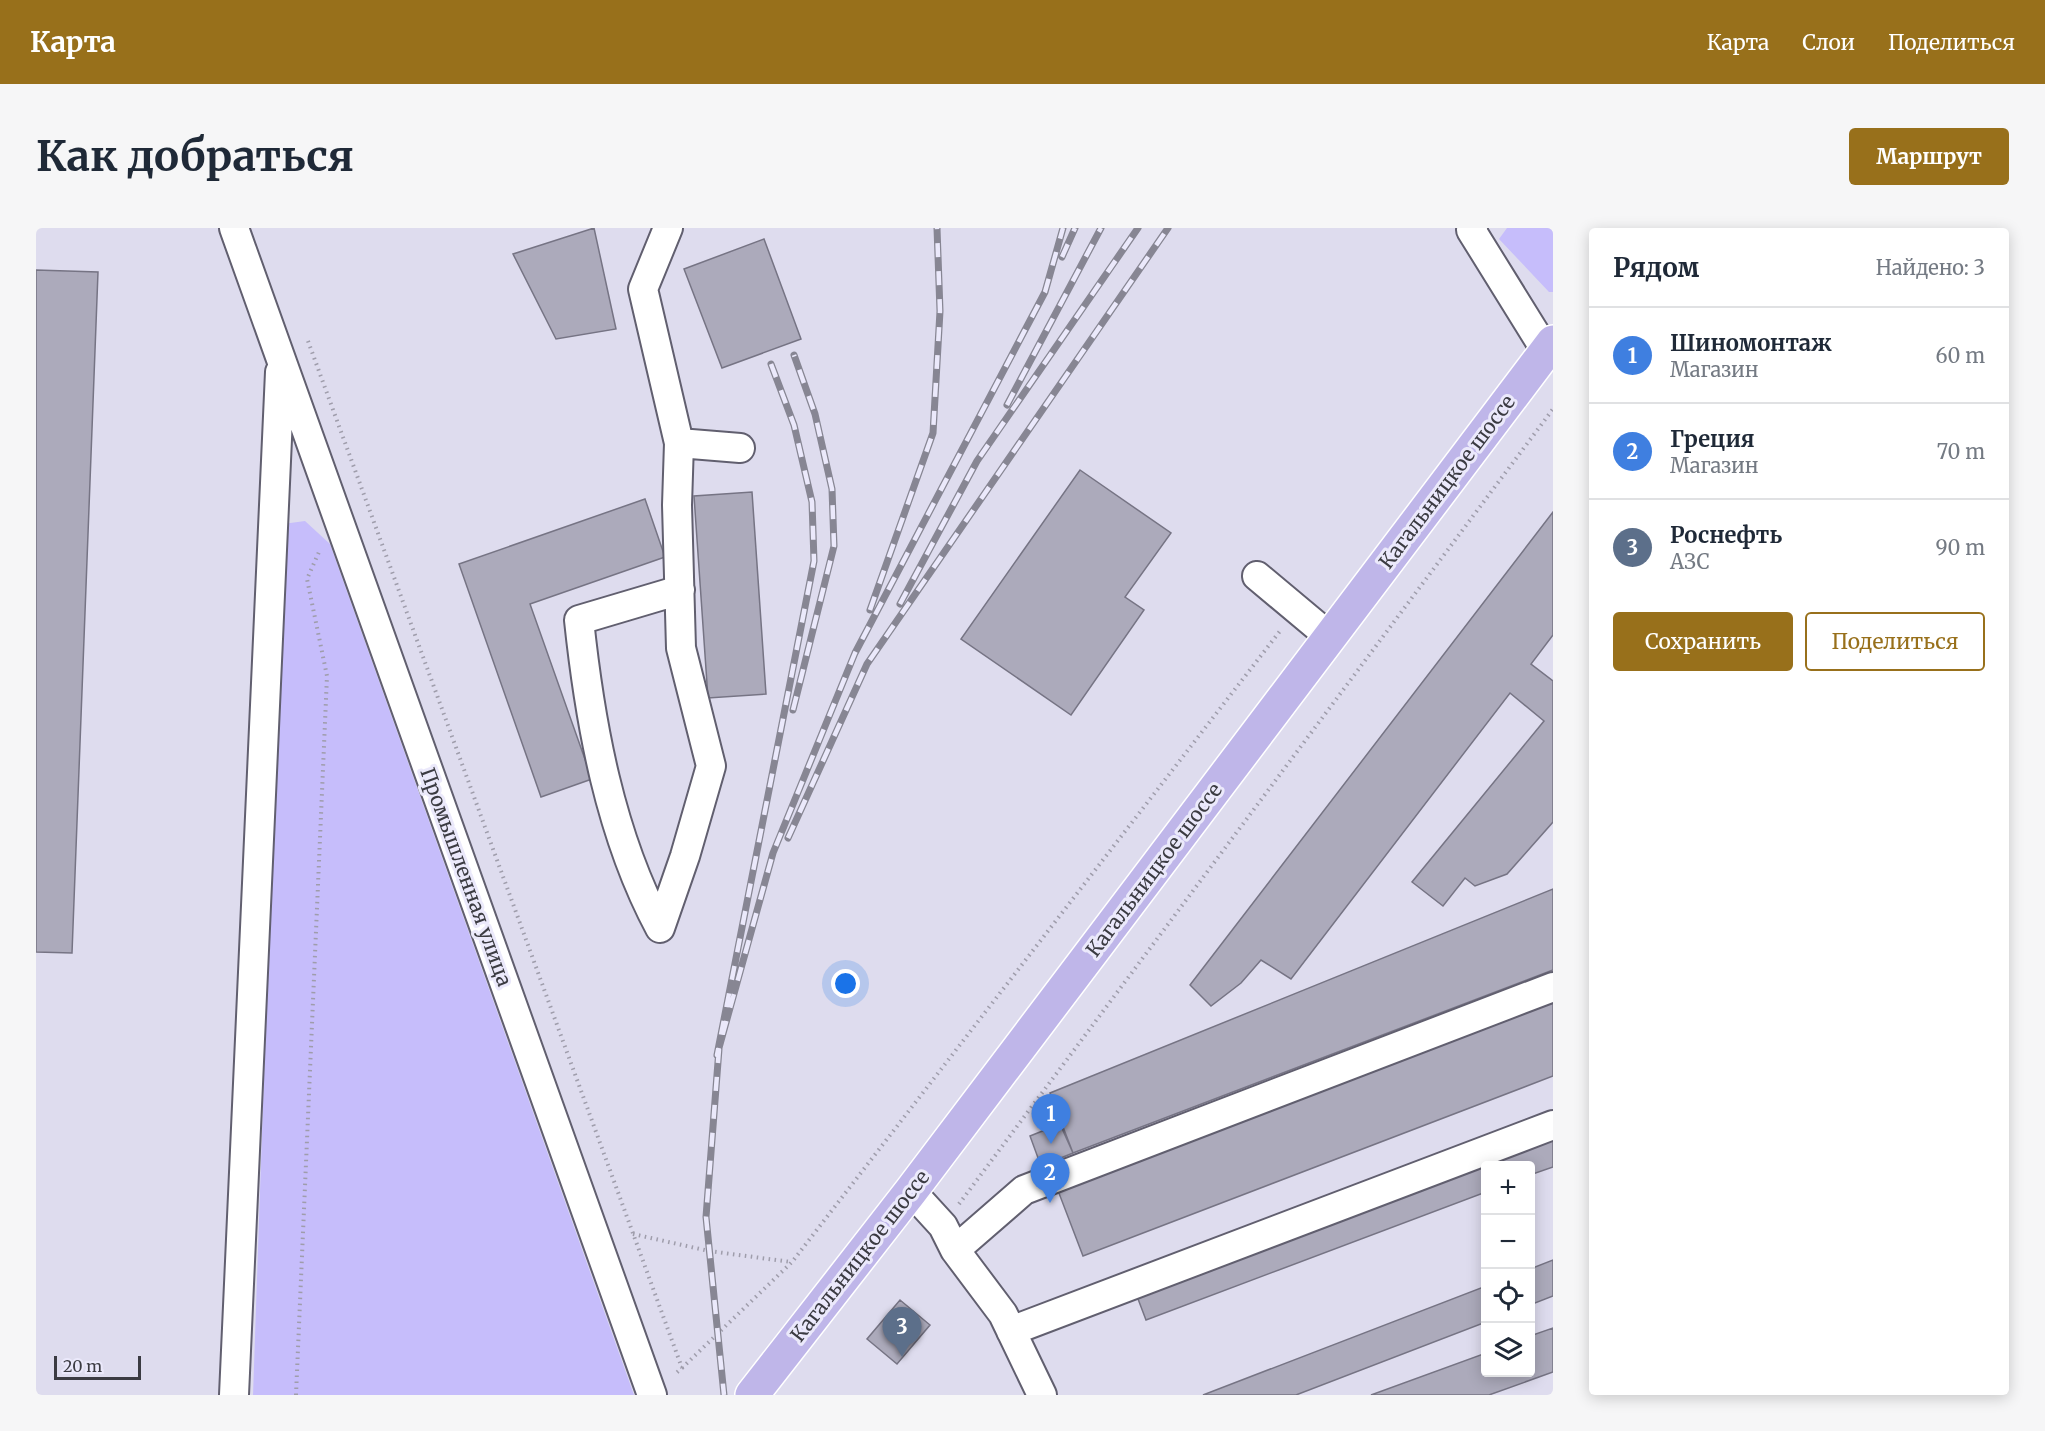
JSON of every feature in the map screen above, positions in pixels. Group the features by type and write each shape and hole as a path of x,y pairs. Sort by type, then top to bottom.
{"main road":[{"name":"Кагальницкое шоссе","path":"752,1395 911,1191 1550,346"}],"street":[{"name":"Промышленная улица","path":"234,228 652,1394"},
{"path":"668,228 643,289 657,340 679,442 677,505 680,590 681,648 711,766 685,856 660,928 648,905 623,842 600,750 584,666 579,620 680,590"},
{"path":"1473,228 1471,230 1550,346"},
{"name":"Промышленная улица","path":"234,1395 281,358"},
{"path":"679,442 740,448"},
{"path":"1257,576 1330,637"},
{"path":"949,1238 1024,1190 1553,987"},
{"path":"1011,1330 1553,1125"},
{"path":"911,1191 949,1238 1003,1314 1042,1395"}],"path":[{"path":"308,340 682,1368"},
{"path":"949,1238 1553,409"},
{"path":"296,1395 327,676 307,579 336,513 357,474"},
{"path":"652,1394 792,1262 1297,609"},
{"path":"633,1234 709,1251 792,1262"}],"shaded area":[{"path":"1507,228 1553,228 1553,292 1549,292 1499,239"},
{"path":"305,521 330,544 634,1395 253,1395 283,524"}],"building":[{"path":"594,228 616,329 556,339 513,254"},
{"path":"764,239 801,339 722,368 684,269"},
{"path":"36,270 98,272 72,953 36,952"},
{"path":"1080,470 1171,533 1125,597 1144,610 1071,715 961,639"},
{"path":"752,492 766,694 708,698 694,496"},
{"path":"645,499 665,557 530,604 592,779 541,797 459,564"},
{"path":"1553,512 1553,635 1531,664 1553,681 1553,822 1507,874 1475,886 1465,878 1443,906 1412,882 1544,721 1510,693 1291,979 1261,960 1241,983 1211,1006 1190,985"},
{"path":"1553,889 1553,970 1073,1153 1050,1093"},
{"path":"1553,998 1553,1076 1083,1256 1057,1188"},
{"path":"1060,1124 1073,1153 1041,1166 1030,1136"},
{"path":"1553,1133 1553,1167 1535,1173 1535,1161 1481,1161 1481,1194 1146,1320 1135,1291"},
{"path":"1553,1260 1553,1296 1535,1303 1535,1269"},
{"path":"1481,1288 1481,1324 1296,1395 1203,1395"},
{"path":"900,1300 930,1325 897,1364 867,1339"},
{"path":"1553,1328 1553,1372 1489,1395 1371,1395 1481,1355 1481,1377 1535,1377 1535,1334"}],"railway":[{"path":"870,610 933,433 940,311 937,228"},
{"path":"771,364 794,425 812,502 814,561 717,1055 773,853 855,653 1045,292 1063,228"},
{"path":"1062,257 1075,228"},
{"path":"1007,405 1101,228"},
{"path":"900,604 977,461 1138,228"},
{"path":"788,838 867,664 1168,228"},
{"path":"793,710 834,546 832,489 815,414 794,355"},
{"path":"719,1049 706,1217 724,1395"}],"place":[{"name":"Шиномонтаж","path":"1051,1144"},
{"name":"Греция","path":"1050,1203"},
{"name":"Роснефть","path":"902,1357"}]}
